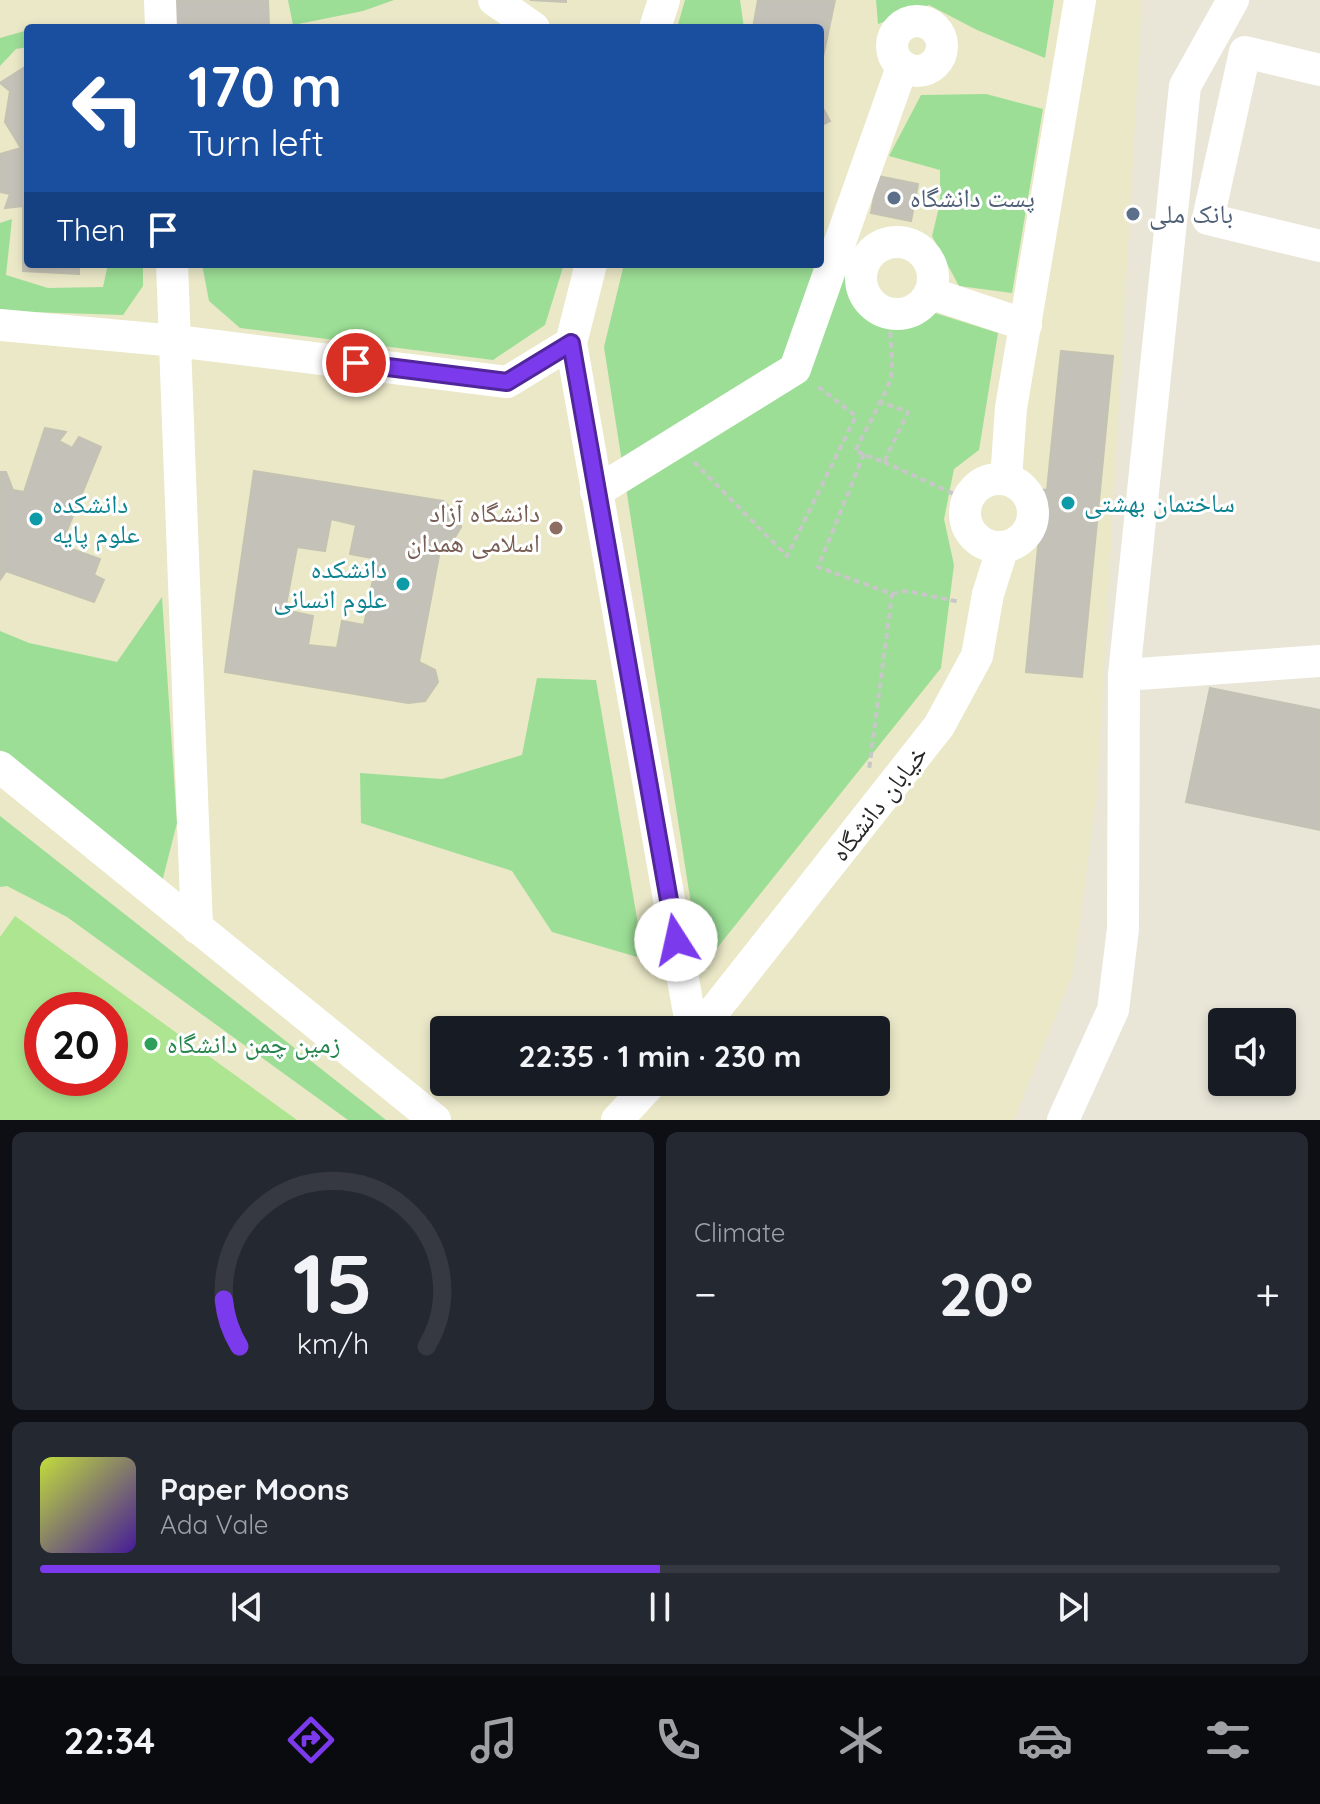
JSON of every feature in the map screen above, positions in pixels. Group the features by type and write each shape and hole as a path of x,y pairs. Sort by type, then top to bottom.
{"street":[{"path":"160,0 161,24"},
{"path":"494,0 528,24"},
{"path":"656,24 664,0"},
{"path":"1006,479 1011,408 1080,0"},
{"path":"1063,1120 1113,1010 1123,929 1124,675 1185,86 1233,0"},
{"path":"596,492 795,369 842,244 902,67 893,52 897,30 910,21 936,13"},
{"path":"1320,70 1245,52 1208,219 1320,246"},
{"path":"896,241 919,248 933,269 930,293 913,310 891,313 871,303 865,294 862,271 842,244 873,251 896,241"},
{"path":"172,268 197,928"},
{"path":"590,268 571,343 690,1016"},
{"path":"930,293 1026,325"},
{"path":"0,325 176,341 507,382 571,343"},
{"path":"1006,479 1025,490 1033,509 1033,520 1023,538 1003,547 981,542 972,534 966,523 967,500 983,482 1006,479"},
{"name":"خیابان دانشگاه","path":"710,1016 939,726 977,656 986,607 1003,547"},
{"path":"1124,675 1320,661"},
{"path":"0,767 435,1120"},
{"path":"617,1120 639,1096"}],"path":[{"path":"891,313 888,337 891,378 855,451 967,500"},
{"path":"795,369 856,416 870,420"},
{"path":"878,401 908,412 884,462"},
{"path":"676,443 787,556 856,416"},
{"path":"864,454 818,567 892,594 906,591 986,607"},
{"path":"869,773 892,594"}],"shaded area":[{"name":"دانشگاه آزاد اسلامی همدان","path":"0,0 1142,0 1097,793 1073,973 1014,1120 0,1120"}],"green space":[{"path":"288,0 394,0 363,11 293,24"},
{"path":"685,0 740,0 743,24 678,24"},
{"path":"876,0 1054,0 1045,58 977,30 929,5 878,24"},
{"path":"24,31 24,48 16,49 0,66 0,38"},
{"path":"986,94 1043,109 1012,293 959,286 932,236 940,203 940,170 889,156 921,95"},
{"path":"12,219 6,275 48,288 103,287 107,268 143,268 143,286 123,315 0,311 0,223"},
{"path":"824,265 846,270 878,320 935,313 998,333 979,450 954,469 944,519 954,565 941,668 701,968 604,347 623,268 824,268"},
{"path":"203,268 563,268 545,325 493,360 240,328 209,301"},
{"path":"162,597 177,823 162,882 0,750 0,631 29,643 117,662"},
{"path":"537,678 596,680 644,959 552,932 512,871 361,823 360,773 442,779 522,755"},
{"path":"0,816 386,1120 348,1120 67,917 7,886 0,887"},
{"name":"زمین چمن دانشگاه","path":"15,916 120,992 24,992 24,1096 128,1096 128,998 297,1120 0,1120 0,937"}],"building":[{"path":"173,0 268,0 269,24 174,24"},
{"path":"758,0 835,0 824,52 824,24 754,24"},
{"path":"24,68 24,268 79,268 79,274 23,271 23,206 5,208 10,194 0,192 0,154 21,148 5,122 10,91 0,83"},
{"path":"824,110 830,121 824,124"},
{"name":"پست دانشگاه","path":"878,176 918,184 911,221 871,213"},
{"name":"ساختمان بهشتی","path":"1061,351 1113,356 1082,677 1026,672 1041,516 1035,516 1038,489 1047,490"},
{"name":"دانشکده علوم پایه","path":"45,428 66,432 59,441 72,448 79,437 101,447 61,545 100,559 94,575 104,580 94,602 6,571 0,580 0,472 6,472 13,490 24,492"},
{"name":"دانشکده علوم انسانی","path":"254,471 443,501 460,516 461,527 454,539 441,545 419,662 435,670 438,682 425,701 408,703 225,672","holes":["331,519 356,525 350,554 377,559 364,625 342,621 337,648 308,645 313,616 285,610 297,547 325,551"]},
{"path":"1210,688 1320,710 1320,830 1186,802"}],"place":[{"name":"پست دانشگاه","path":"894,198"},
{"name":"بانک ملی","path":"1133,214"},
{"name":"ساختمان بهشتی","path":"1068,503"},
{"name":"دانشکده علوم پایه","path":"36,519"},
{"name":"دانشگاه آزاد اسلامی همدان","path":"556,528"},
{"name":"دانشکده علوم انسانی","path":"403,584"},
{"name":"زمین چمن دانشگاه","path":"151,1044"}],"route":[{"path":"356,363 507,382 571,343 676,940"}]}
